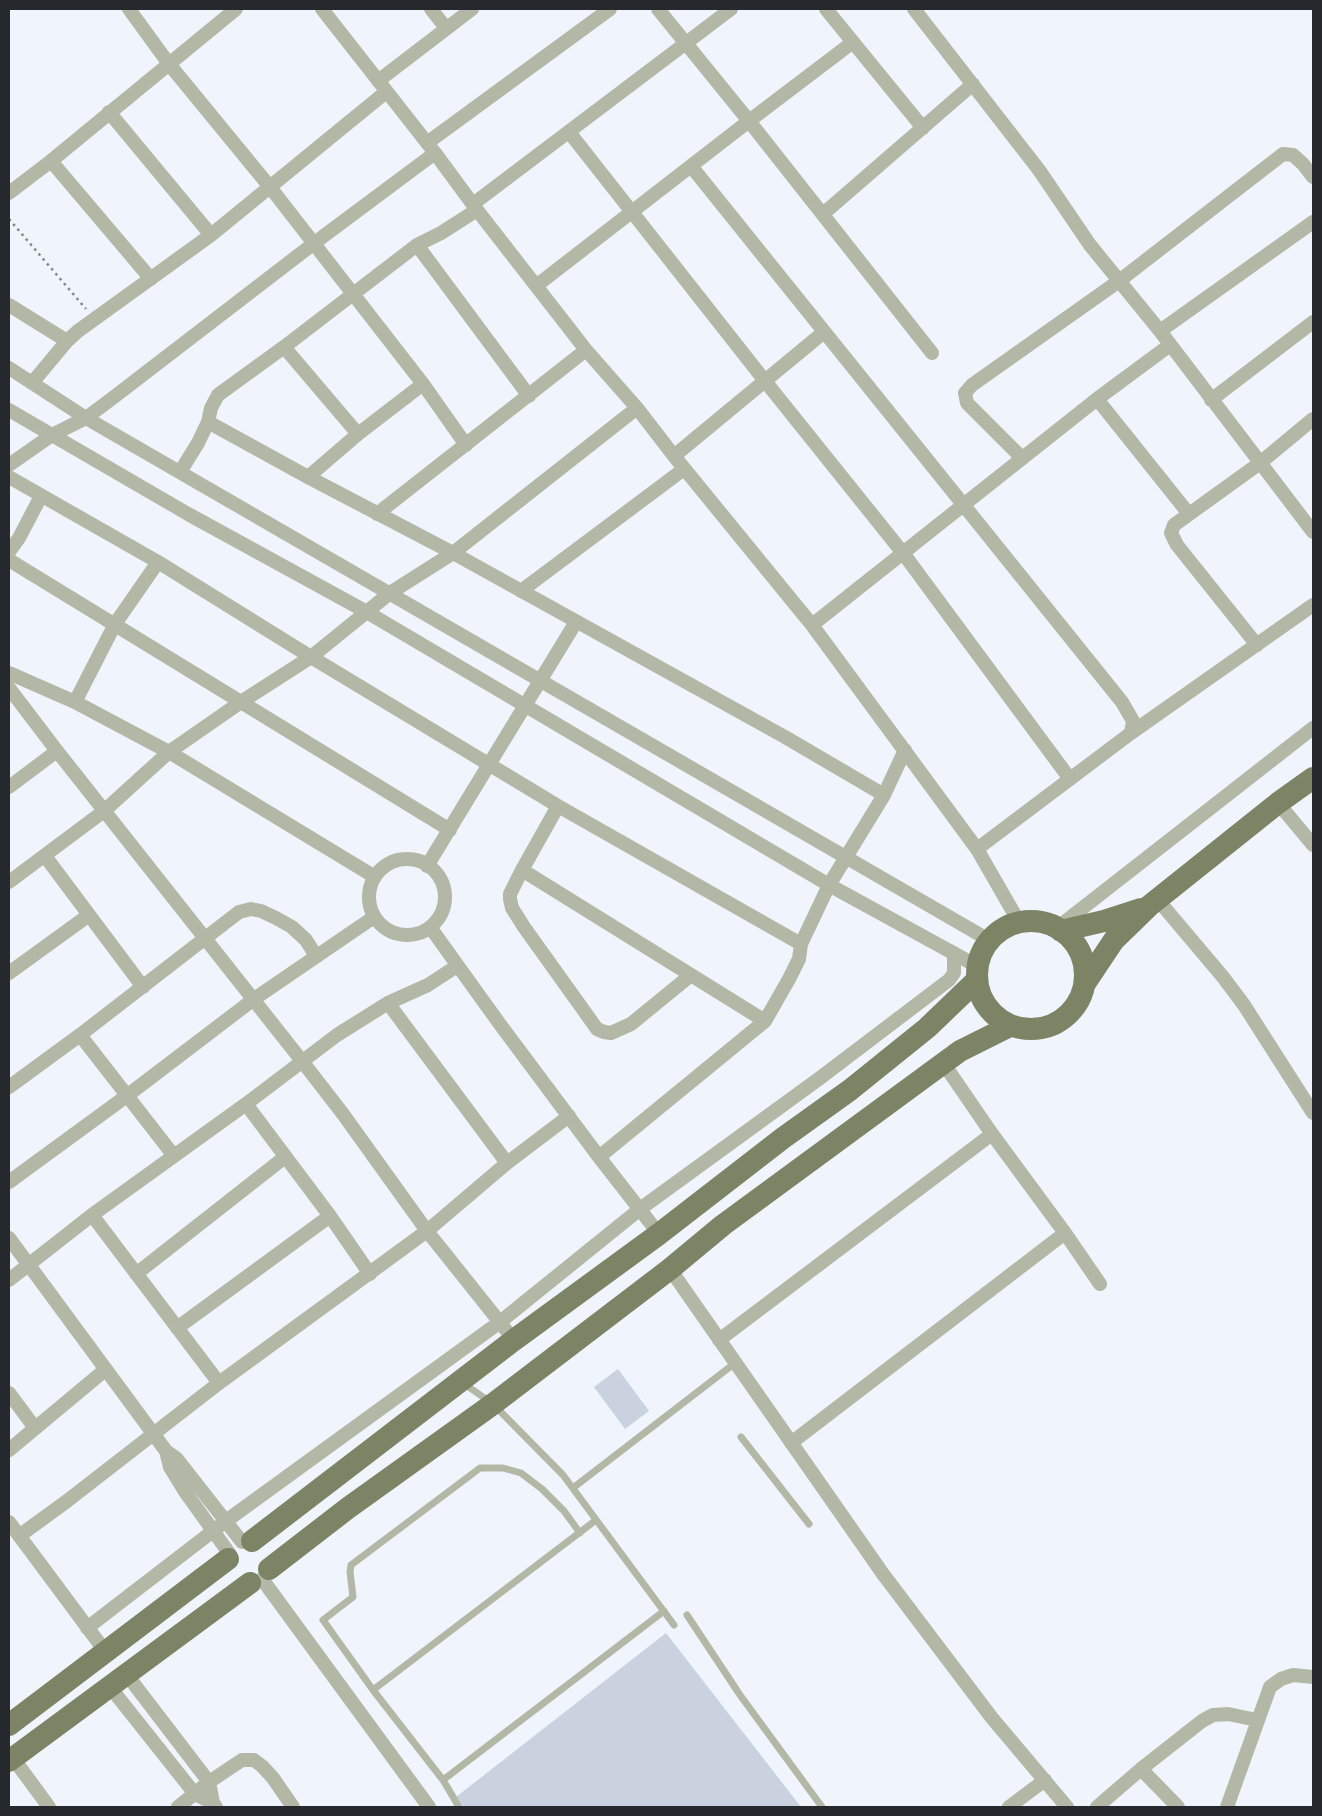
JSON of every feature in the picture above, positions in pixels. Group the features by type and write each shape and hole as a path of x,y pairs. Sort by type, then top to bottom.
{"main road":[{"path":"1084,985 1084,970 1079,952 1071,940 1059,929 1036,921 1019,922 1001,930 990,940 982,952 977,973 980,995 985,1005 998,1018 1010,1026 1035,1030 1059,1022 1077,1004 1084,985 1114,940 1154,903 1278,803 1313,778"},
{"path":"1059,929 1119,918 1154,903"},
{"path":"9,1725 514,1340 659,1234 783,1138 850,1090 920,1034 977,973"},
{"path":"11,1759 260,1577 348,1508 493,1404 670,1269 724,1225 960,1051 1010,1026"},
{"path":"261,1544 267,1551 270,1560 260,1577 241,1582 233,1576 228,1568 238,1549 261,1544"}],"street":[{"path":"128,9 168,64 270,187 423,384 466,445"},
{"path":"9,193 51,161 236,9"},
{"path":"322,9 586,350 637,408 684,469 812,625 977,849 1019,922"},
{"path":"431,9 446,28"},
{"path":"32,383 67,341 78,331 210,235 270,187 446,28 472,9"},
{"path":"9,465 52,435 86,418 314,244 431,148 610,9"},
{"path":"658,9 823,214 932,354"},
{"path":"180,472 208,422 211,408 218,395 418,246 475,207 569,132 731,9"},
{"path":"826,9 923,128"},
{"path":"914,9 1039,170 1090,245 1160,331 1313,532"},
{"path":"536,286 853,42"},
{"path":"823,214 973,84"},
{"path":"109,112 210,235"},
{"path":"569,132 765,381 904,553 1070,779"},
{"path":"1022,458 967,403 965,393 972,385 1119,281 1283,154 1293,155 1313,177"},
{"path":"51,161 151,279"},
{"path":"691,166 1122,702 1133,722 1131,733"},
{"path":"1160,331 1313,222"},
{"path":"418,246 529,396"},
{"path":"9,305 67,341"},
{"path":"1211,400 1313,322"},
{"path":"674,456 824,332"},
{"path":"812,625 1097,399 1170,345"},
{"path":"284,347 358,434"},
{"path":"377,514 586,350"},
{"path":"9,368 86,418 990,940"},
{"path":"308,477 358,434 423,384"},
{"path":"1097,399 1189,514"},
{"path":"9,882 104,811 169,752 241,702 311,657 390,593 453,553 637,408"},
{"path":"9,410 188,514 365,612 526,705 829,885 954,953 977,973"},
{"path":"1257,645 1177,545 1171,533 1174,524 1260,462 1313,419"},
{"path":"208,422 453,553 785,737 884,795"},
{"path":"521,591 684,469"},
{"path":"9,477 158,562 558,806 800,944"},
{"path":"9,552 19,538 40,496"},
{"path":"9,560 450,830"},
{"path":"75,702 115,624 158,562"},
{"path":"977,849 1131,733 1313,605"},
{"path":"427,866 488,763 526,705 576,622"},
{"path":"9,673 75,702 169,752 375,877"},
{"path":"9,688 204,938 254,999 343,1114 427,1231 514,1340"},
{"path":"1059,929 1313,728"},
{"path":"600,1157 765,1021 799,959 800,944 829,885 884,795 905,750"},
{"path":"9,787 57,751"},
{"path":"1278,803 1313,845"},
{"path":"558,806 510,894 512,908 597,1029 611,1033 631,1024 691,975"},
{"path":"45,856 143,987"},
{"path":"412,860 427,866 439,878 444,894 442,911 438,918 430,927 418,933 402,935 386,929 374,917 369,901 371,884 375,877 387,865 395,861 412,860"},
{"path":"522,870 765,1021"},
{"path":"1154,903 1223,977 1244,1006 1313,1113"},
{"path":"9,1086 80,1035 239,912 251,909 261,911 292,928 306,940 316,956"},
{"path":"9,972 89,915"},
{"path":"9,1182 128,1095 254,999 374,917"},
{"path":"430,927 457,966 659,1234"},
{"path":"87,1628 226,1521 500,1322 640,1209 820,1078 949,980 954,973 954,953"},
{"path":"9,1280 92,1215 246,1104 337,1035 388,1003 428,985 457,966"},
{"path":"388,1003 507,1163"},
{"path":"80,1035 174,1156"},
{"path":"944,1064 1100,1284"},
{"path":"246,1104 330,1216 370,1274"},
{"path":"20,1536 219,1383 427,1231 507,1163 569,1116"},
{"path":"719,1340 992,1134"},
{"path":"136,1274 285,1157"},
{"path":"92,1215 219,1383"},
{"path":"177,1328 330,1216"},
{"path":"791,1443 1065,1233"},
{"path":"9,1238 153,1435 166,1451 177,1458 226,1521 238,1549"},
{"path":"670,1269 883,1574 992,1718 1066,1807"},
{"path":"9,1450 105,1370"},
{"path":"9,1393 35,1428"},
{"path":"166,1451 170,1467 213,1532 238,1549"},
{"path":"9,1522 105,1650"},
{"path":"260,1577 429,1807"},
{"path":"1227,1807 1270,1688 1282,1679 1293,1675 1313,1678"},
{"path":"118,1681 209,1782 215,1805"},
{"path":"118,1681 195,1794 215,1805"},
{"path":"1097,1807 1141,1769 1202,1721 1213,1715 1228,1714 1257,1720"},
{"path":"11,1759 49,1807"},
{"path":"178,1807 209,1782 242,1760 254,1760 273,1778 293,1807"},
{"path":"1141,1769 1178,1807"},
{"path":"1009,1807 1045,1780"}],"lane":[{"path":"573,1488 735,1363"},
{"path":"461,1381 493,1404 563,1475 674,1625"},
{"path":"741,1437 808,1524"},
{"path":"459,1807 443,1780 373,1690 323,1620 353,1597 351,1565 480,1468 503,1468 521,1473 542,1489 564,1511 580,1533"},
{"path":"373,1690 596,1520"},
{"path":"443,1780 664,1611"},
{"path":"687,1615 740,1695 822,1807"}],"path":[{"path":"9,219 94,319"}],"building":[{"path":"618,1369 649,1411 625,1429 594,1387"},
{"path":"666,1633 801,1807 464,1807 456,1797"}]}
